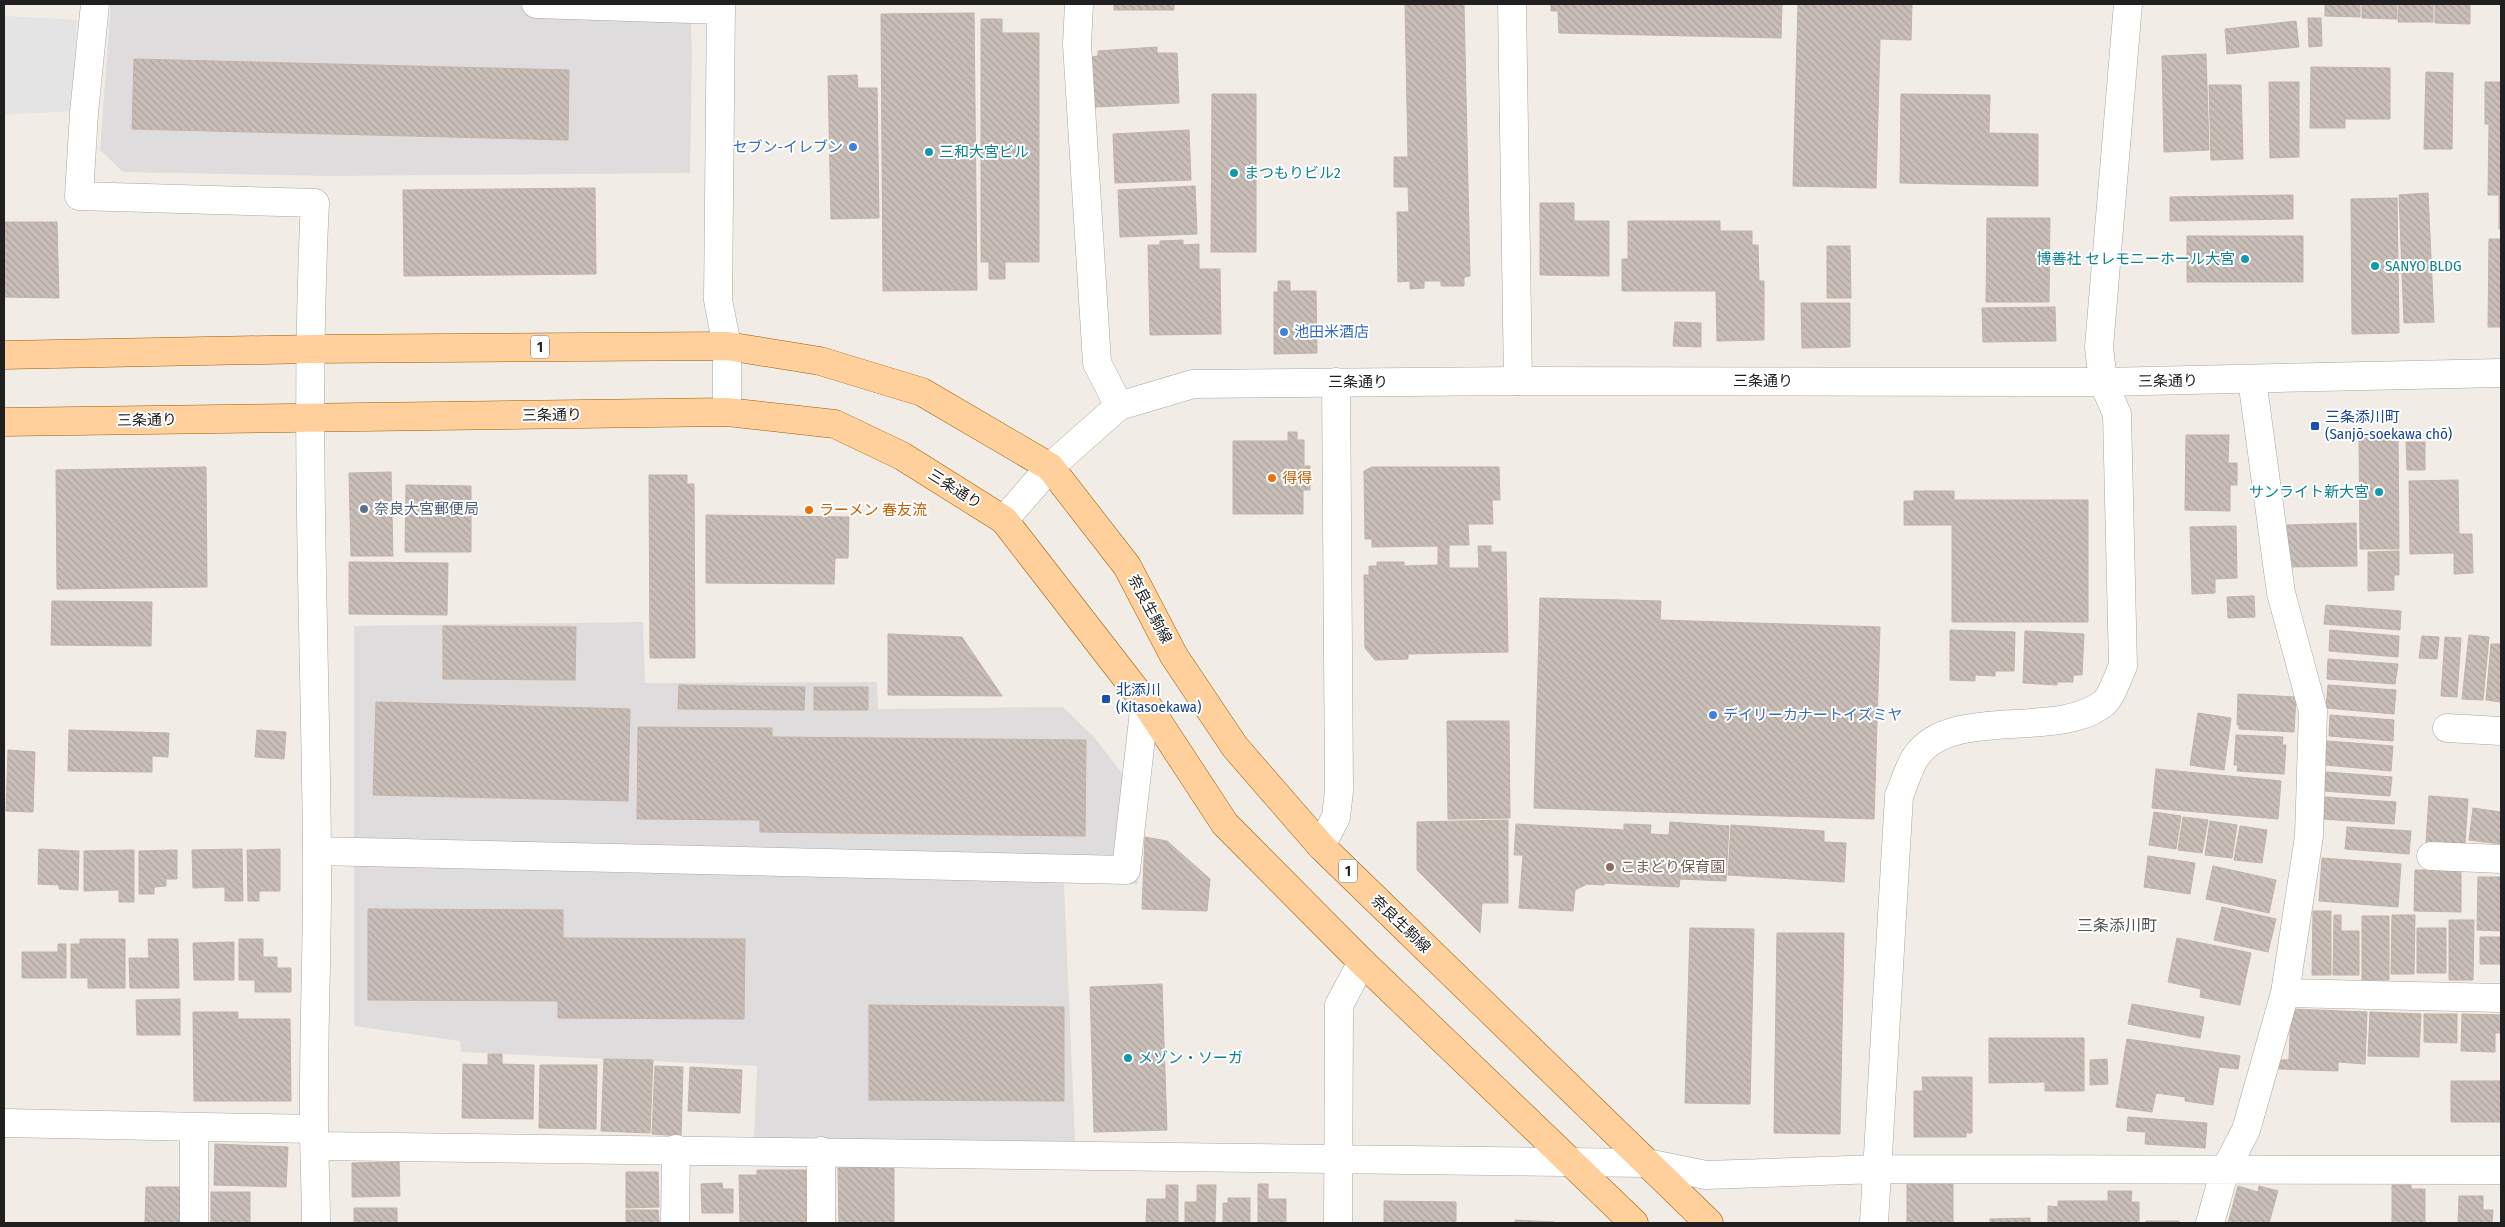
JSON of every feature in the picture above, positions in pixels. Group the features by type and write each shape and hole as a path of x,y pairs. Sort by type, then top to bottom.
{"main road":[{"name":"1","path":"4,355 312,349 727,346 820,361 922,392 1050,467"},
{"name":"三条通り","path":"4,422 727,412 835,424 902,456 1004,520"},
{"name":"奈良生駒線","path":"1050,467 1127,566 1174,656 1235,747 1321,846 1710,1223"},
{"path":"1004,520 1145,702 1225,824 1362,962 1634,1223"}],"street":[{"path":"95,4 84,112 79,196 315,204 310,304 312,349 310,494 317,851 314,1137 316,1223"},
{"path":"536,4 721,7 718,300 727,346 727,412"},
{"path":"1079,4 1077,44 1097,363 1120,406"},
{"path":"1512,4 1518,381"},
{"path":"1874,1223 1899,796 1916,757 1936,738 1971,727 2072,719 2105,702 2123,666 2117,414 2103,382 2099,347 2128,4"},
{"name":"三条通り","path":"1004,520 1050,467 1120,406 1192,384 1518,381 2103,382 2501,373"},
{"path":"2210,1223 2225,1170 2246,1130 2285,994 2309,836 2313,711 2281,593 2252,379"},
{"path":"1321,846 1336,817 1339,791 1336,382"},
{"path":"317,851 1126,870 1145,702"},
{"path":"2447,728 2501,732"},
{"path":"2432,856 2501,858"},
{"path":"1338,1223 1339,1006 1362,962"},
{"path":"2285,994 2501,998"},
{"path":"4,1123 194,1127 314,1137 676,1150 1647,1163 1706,1175 1878,1169 2501,1170"},
{"path":"194,1127 194,1223"},
{"path":"675,1223 676,1150"},
{"path":"821,1151 821,1223"}],"shaded area":[{"path":"111,4 690,4 692,50 690,173 327,176 123,172 100,150"},
{"path":"4,16 77,20 72,111 4,115"},
{"path":"643,622 645,683 877,682 878,709 1063,707 1095,738 1139,796 1138,884 1064,883 1075,1141 754,1141 757,1066 461,1052 460,1041 354,1026 354,626"}],"building":[{"path":"1114,4 1174,4 1174,10 1114,10"},
{"path":"1405,4 1464,4 1470,276 1464,277 1464,286 1441,286 1441,281 1424,281 1424,288 1410,289 1410,281 1398,282 1397,212 1409,212 1408,187 1394,187 1394,157 1408,157"},
{"path":"1551,4 1782,4 1781,38 1559,33 1558,11 1551,11"},
{"path":"1798,4 1912,4 1911,40 1880,39 1876,188 1793,186"},
{"path":"2325,4 2360,4 2360,17 2325,16"},
{"path":"2362,4 2397,4 2397,19 2362,18"},
{"path":"2399,4 2433,4 2433,22 2398,22"},
{"path":"2435,4 2470,4 2470,24 2435,23"},
{"name":"三和大宮ビル","path":"974,13 977,290 883,291 881,14"},
{"path":"2308,18 2321,18 2322,46 2309,47"},
{"path":"981,19 1002,19 1002,33 1039,33 1039,262 1005,262 1005,279 989,279 989,262 981,262"},
{"path":"2296,21 2299,47 2227,54 2225,29"},
{"path":"1157,47 1157,53 1177,53 1179,103 1095,107 1092,57 1098,56 1098,51"},
{"path":"2206,54 2209,150 2164,152 2162,56"},
{"path":"134,59 569,70 568,140 132,129"},
{"path":"2311,67 2390,68 2390,119 2345,119 2345,128 2310,128"},
{"path":"2426,72 2453,73 2452,149 2424,149"},
{"path":"857,75 858,88 877,88 879,218 831,219 828,76"},
{"path":"2269,82 2299,82 2299,157 2270,158"},
{"path":"2485,82 2501,82 2501,229 2499,229 2499,195 2488,195 2489,124 2485,124"},
{"path":"2209,85 2241,85 2243,159 2211,160"},
{"name":"まつもりビル2","path":"1212,94 1256,94 1256,252 1211,252"},
{"path":"1901,94 1990,95 1989,133 2038,134 2038,186 1900,183"},
{"path":"1189,130 1191,180 1115,183 1113,134"},
{"path":"1195,186 1197,234 1120,237 1118,190"},
{"path":"595,188 596,274 404,276 403,190"},
{"path":"2428,193 2434,322 2404,323 2399,195"},
{"path":"2293,195 2293,219 2170,221 2170,197"},
{"name":"SANYO BLDG","path":"2397,198 2399,333 2352,334 2351,199"},
{"path":"1540,203 1574,203 1574,221 1609,221 1609,276 1540,275"},
{"path":"1987,218 2050,218 2049,302 1986,302"},
{"path":"1628,221 1720,221 1720,231 1752,231 1752,245 1758,245 1759,281 1764,281 1764,340 1717,341 1716,291 1622,291 1622,259 1628,259"},
{"path":"4,222 57,222 59,298 4,297"},
{"name":"博善社 セレモニーホール大宮","path":"2187,236 2303,236 2303,282 2187,282"},
{"path":"2489,239 2501,239 2501,327 2488,327"},
{"path":"1183,240 1183,245 1199,244 1199,269 1220,269 1221,334 1150,335 1148,245 1160,245 1160,241"},
{"path":"1827,246 1850,246 1851,298 1827,298"},
{"path":"1278,281 1290,281 1290,291 1316,291 1317,353 1274,354 1274,292 1278,292"},
{"path":"1801,303 1850,303 1850,347 1802,348"},
{"path":"2055,307 2056,341 1983,342 1982,308"},
{"path":"1675,322 1701,323 1701,347 1673,346"},
{"name":"得得","path":"1288,432 1297,432 1297,440 1304,440 1304,466 1310,466 1310,490 1303,490 1303,514 1233,514 1233,441 1288,441"},
{"path":"2186,435 2229,435 2228,463 2237,463 2237,485 2230,485 2230,511 2185,510"},
{"name":"サンライト新大宮","path":"2359,435 2398,435 2399,549 2360,549"},
{"path":"2406,442 2425,442 2425,470 2407,470"},
{"path":"206,467 207,587 57,589 56,470"},
{"path":"1372,467 1499,467 1500,500 1492,500 1493,524 1468,524 1469,545 1449,545 1449,568 1479,568 1478,546 1491,546 1491,552 1506,552 1508,652 1408,654 1408,659 1375,660 1365,648 1364,575 1369,575 1369,566 1377,566 1377,562 1404,562 1404,566 1438,565 1438,546 1372,547 1372,539 1365,539 1364,471"},
{"path":"391,472 393,556 351,556 349,473"},
{"path":"649,475 687,475 687,484 694,484 695,658 650,658"},
{"path":"2458,480 2459,534 2472,534 2473,573 2454,574 2454,553 2410,554 2409,481"},
{"path":"406,485 471,486 471,552 405,552"},
{"path":"1914,491 1954,491 1954,500 2088,500 2088,622 1952,622 1952,525 1904,525 1904,501 1914,501"},
{"path":"706,515 849,517 848,558 835,558 834,584 706,583"},
{"path":"2356,523 2357,566 2288,567 2287,525"},
{"path":"2236,526 2237,578 2215,579 2215,593 2192,594 2190,527"},
{"path":"2399,551 2399,575 2394,575 2394,590 2368,591 2368,552"},
{"path":"349,562 448,563 447,615 349,614"},
{"path":"2254,596 2255,617 2228,618 2227,597"},
{"path":"1540,598 1661,601 1660,620 1880,627 1874,819 1534,808"},
{"path":"52,601 152,602 151,646 51,645"},
{"path":"2326,605 2401,611 2400,630 2324,624"},
{"path":"443,626 576,627 575,680 443,679"},
{"path":"1950,630 2015,632 2014,671 1995,671 1995,676 1975,675 1975,681 1950,680"},
{"path":"2330,630 2399,636 2398,657 2329,651"},
{"path":"2025,631 2084,634 2082,675 2073,675 2073,682 2057,682 2057,685 2023,683"},
{"path":"888,634 962,637 1002,696 888,695"},
{"path":"2469,635 2489,637 2483,700 2462,699"},
{"path":"2422,636 2439,637 2437,659 2419,658"},
{"path":"2445,637 2461,638 2457,697 2441,696"},
{"path":"2491,644 2501,644 2501,702 2486,700"},
{"path":"2328,659 2398,664 2395,684 2327,679"},
{"path":"679,685 805,687 804,710 678,709"},
{"path":"2328,685 2396,690 2394,714 2326,708"},
{"path":"814,687 868,687 868,710 814,710"},
{"path":"2238,694 2296,697 2294,732 2239,729 2239,725 2237,725"},
{"path":"376,702 630,709 628,801 373,795"},
{"path":"2198,713 2231,718 2224,770 2190,765"},
{"path":"2330,715 2394,720 2393,741 2329,736"},
{"path":"1447,721 1509,721 1510,818 1448,819"},
{"path":"638,727 772,728 772,737 1086,740 1085,836 760,832 760,820 637,819"},
{"path":"69,730 169,733 168,757 152,756 152,772 68,771"},
{"path":"257,730 286,732 284,759 255,757"},
{"path":"2236,735 2283,737 2282,745 2286,745 2284,774 2237,771 2238,765 2234,765"},
{"path":"2327,741 2393,746 2391,771 2326,765"},
{"path":"8,750 35,752 33,812 6,811"},
{"path":"2156,769 2281,781 2278,819 2152,808"},
{"path":"2326,772 2392,777 2390,796 2324,791"},
{"path":"2429,796 2468,799 2465,843 2462,845 2426,843"},
{"path":"2325,797 2396,802 2394,824 2323,819"},
{"path":"2473,808 2501,812 2501,844 2469,840"},
{"path":"2154,812 2181,816 2176,849 2149,845"},
{"path":"2183,817 2208,820 2202,853 2178,850"},
{"path":"1508,820 1508,903 1482,903 1480,933 1417,870 1417,822"},
{"path":"2210,821 2237,825 2232,858 2205,855"},
{"path":"1670,822 1729,826 1726,881 1680,879 1679,887 1605,883 1604,885 1587,884 1575,890 1573,911 1519,908 1523,855 1514,855 1516,824 1624,830 1624,824 1651,825 1650,834 1669,835"},
{"path":"1731,825 1824,831 1824,842 1846,843 1844,882 1728,875"},
{"path":"2240,826 2267,830 2262,863 2234,860"},
{"path":"2347,827 2411,831 2409,854 2345,849"},
{"path":"1145,837 1167,841 1210,879 1207,911 1142,909"},
{"path":"39,849 79,851 78,890 59,889 59,885 38,884"},
{"path":"242,849 243,901 225,901 225,887 193,888 192,850"},
{"path":"280,849 280,891 259,891 259,901 248,901 247,850"},
{"path":"134,850 134,902 119,902 119,890 84,891 84,851"},
{"path":"177,850 177,879 166,879 166,886 154,887 154,894 139,894 139,851"},
{"path":"2148,856 2195,863 2190,894 2144,887"},
{"path":"2322,858 2401,864 2398,907 2319,901"},
{"path":"2213,866 2276,880 2269,913 2206,899"},
{"path":"2415,870 2461,870 2461,912 2414,911"},
{"path":"2478,877 2501,877 2501,931 2477,930"},
{"path":"2222,907 2276,919 2268,952 2214,940"},
{"path":"368,909 563,910 563,938 745,939 744,1019 558,1018 558,1001 368,1000"},
{"path":"2313,911 2331,911 2331,975 2312,975"},
{"path":"2334,915 2341,915 2341,931 2359,931 2359,975 2333,975"},
{"path":"2392,915 2415,915 2414,974 2391,974"},
{"path":"2362,916 2389,916 2389,980 2362,980"},
{"path":"2449,920 2474,920 2473,980 2449,980"},
{"path":"1690,928 1754,929 1750,1104 1685,1103"},
{"path":"2417,928 2446,928 2446,973 2417,973"},
{"path":"1777,933 1844,933 1840,1134 1774,1133"},
{"path":"2480,937 2501,937 2501,964 2480,964"},
{"path":"2177,938 2251,953 2240,1005 2200,997 2201,989 2168,982"},
{"path":"80,939 125,939 125,988 88,988 88,978 71,978 71,944 80,944"},
{"path":"148,939 178,939 179,988 130,988 129,958 149,958"},
{"path":"239,939 263,939 263,957 277,957 277,968 291,968 291,992 255,992 255,980 239,980"},
{"path":"234,942 234,980 194,980 193,943"},
{"path":"58,944 66,944 66,978 22,978 22,952 58,952"},
{"name":"メゾン・ソーガ","path":"1162,984 1167,1130 1094,1132 1090,987"},
{"path":"180,999 180,1035 137,1035 136,1000"},
{"path":"2132,1004 2204,1017 2200,1038 2128,1024"},
{"path":"869,1005 1064,1007 1064,1101 869,1100"},
{"path":"2291,1009 2367,1012 2365,1064 2338,1062 2338,1071 2279,1069 2279,1060 2289,1060"},
{"path":"193,1012 238,1012 238,1019 290,1019 291,1101 194,1101"},
{"path":"2370,1012 2421,1014 2419,1057 2368,1056"},
{"path":"2424,1014 2457,1014 2457,1043 2424,1042"},
{"path":"2462,1014 2501,1015 2501,1033 2495,1033 2495,1052 2461,1051"},
{"path":"1989,1038 2084,1038 2084,1091 2045,1091 2045,1082 1989,1083"},
{"path":"2127,1039 2240,1056 2238,1069 2219,1067 2213,1105 2185,1101 2185,1097 2156,1093 2152,1112 2116,1107"},
{"path":"488,1054 502,1054 502,1064 534,1065 533,1119 462,1118 463,1064 488,1065"},
{"path":"604,1059 653,1060 650,1133 601,1131"},
{"path":"2107,1059 2108,1084 2090,1085 2090,1060"},
{"path":"540,1065 597,1065 596,1129 539,1128"},
{"path":"655,1066 683,1067 681,1136 652,1134"},
{"path":"690,1067 742,1070 740,1113 688,1111"},
{"path":"1922,1077 1972,1077 1972,1133 1966,1133 1966,1137 1914,1137 1914,1091 1923,1091"},
{"path":"2451,1081 2501,1081 2501,1122 2451,1122"},
{"path":"2128,1117 2207,1123 2205,1148 2145,1144 2146,1132 2127,1131"},
{"path":"215,1144 288,1147 286,1187 214,1185"},
{"path":"399,1162 400,1196 352,1197 352,1163"},
{"path":"894,1167 894,1223 839,1223 838,1168"},
{"path":"757,1170 806,1170 807,1223 740,1223 739,1175 757,1175"},
{"path":"626,1172 658,1172 659,1207 626,1208"},
{"path":"1907,1178 1953,1178 1953,1223 1907,1223"},
{"path":"722,1183 723,1189 733,1189 733,1213 702,1213 701,1184"},
{"path":"1258,1184 1268,1184 1268,1199 1286,1199 1286,1223 1258,1223"},
{"path":"1166,1185 1178,1185 1178,1223 1146,1223 1147,1199 1166,1199"},
{"path":"1197,1185 1216,1185 1215,1223 1185,1223 1185,1202 1197,1202"},
{"path":"2392,1185 2411,1185 2411,1189 2425,1189 2425,1223 2392,1223"},
{"path":"2238,1186 2258,1192 2259,1186 2278,1191 2269,1223 2228,1223"},
{"path":"146,1187 183,1187 183,1223 145,1223"},
{"path":"2108,1191 2132,1191 2131,1202 2139,1202 2139,1223 2048,1223 2048,1206 2058,1207 2058,1201 2108,1201"},
{"path":"211,1192 250,1192 250,1223 211,1223"},
{"path":"2459,1196 2483,1196 2483,1210 2493,1210 2492,1223 2458,1223"},
{"path":"1228,1198 1250,1198 1250,1223 1223,1223 1223,1203 1228,1203"},
{"path":"1384,1201 1456,1202 1456,1223 1384,1223"},
{"path":"354,1208 397,1208 397,1223 354,1223"},
{"path":"626,1210 658,1210 659,1223 626,1223"},
{"path":"2030,1218 2030,1223 1990,1223 1990,1219"},
{"path":"1515,1220 1555,1222 1556,1223 1515,1223"},
{"path":"2146,1221 2179,1221 2179,1223 2146,1223"}],"place":[{"name":"セブン-イレブン","path":"853,147"},
{"name":"三和大宮ビル","path":"929,152"},
{"name":"まつもりビル2","path":"1234,173"},
{"name":"博善社 セレモニーホール大宮","path":"2245,259"},
{"name":"SANYO BLDG","path":"2375,266"},
{"name":"池田米酒店","path":"1284,332"},
{"name":"三条添川町 (Sanjō-soekawa chō)","path":"2315,426"},
{"name":"得得","path":"1272,478"},
{"name":"サンライト新大宮","path":"2379,492"},
{"name":"奈良大宮郵便局","path":"364,509"},
{"name":"ラーメン 春友流","path":"809,510"},
{"name":"北添川 (Kitasoekawa)","path":"1106,699"},
{"name":"デイリーカナートイズミヤ","path":"1713,715"},
{"name":"こまどり保育園","path":"1610,867"},
{"name":"メゾン・ソーガ","path":"1128,1058"}],"district":[{"name":"三条添川町","path":"2117,925"}]}
